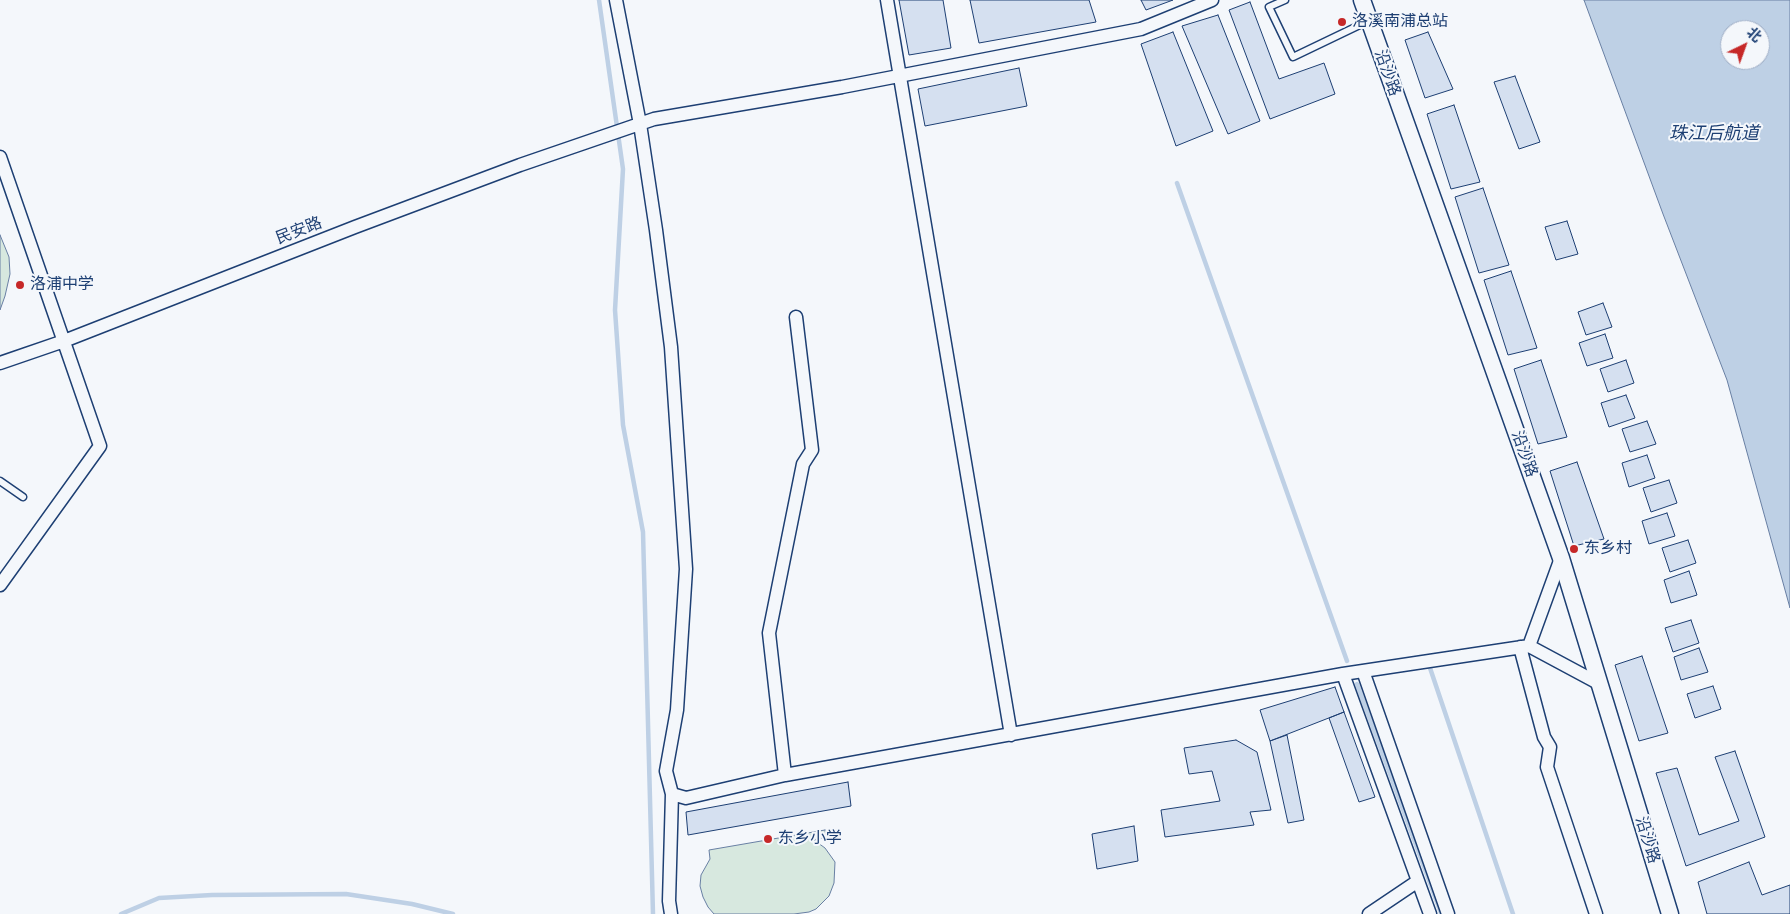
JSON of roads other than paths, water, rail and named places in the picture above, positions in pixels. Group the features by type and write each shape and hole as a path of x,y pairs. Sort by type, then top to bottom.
{"street":[{"path":"616,0 640,124 671,347 683,550 686,569 676,710 666,771 672,794 670,914"},
{"path":"887,0 1011,735"},
{"name":"民安路","path":"0,363 64,341 355,227 640,124 1141,29 1212,0"},
{"name":"沿沙路","path":"1362,0 1368,22 1561,558 1670,914"},
{"path":"0,158 100,446 0,585"},
{"path":"785,775 769,634 803,464 812,450 796,317"},
{"path":"1561,558 1524,647 1544,737 1550,747 1547,767 1596,914"},
{"path":"672,794 686,798 785,775 1343,674 1524,647 1598,683"},
{"path":"1363,671 1448,914"},
{"path":"1343,674 1430,914"},
{"path":"1369,914 1418,881"}],"lane":[{"path":"1285,0 1269,7 1293,57 1368,22"},
{"path":"0,481 23,497"}],"water":[{"name":"珠江后航道","path":"1584,0 1790,0 1790,608 1727,380"}],"waterway":[{"path":"599,0 623,169 615,310 623,425 643,532 653,914"},
{"path":"1177,183 1347,661"},
{"path":"1428,662 1513,914"},
{"path":"1357,684 1441,913"},
{"path":"121,914 159,898 212,895 346,894 412,904 453,914"}],"place":[{"name":"洛溪南浦总站","path":"1342,22"},
{"name":"洛浦中学","path":"20,285"},
{"name":"东乡村","path":"1574,549"},
{"name":"东乡小学","path":"768,839"}]}
